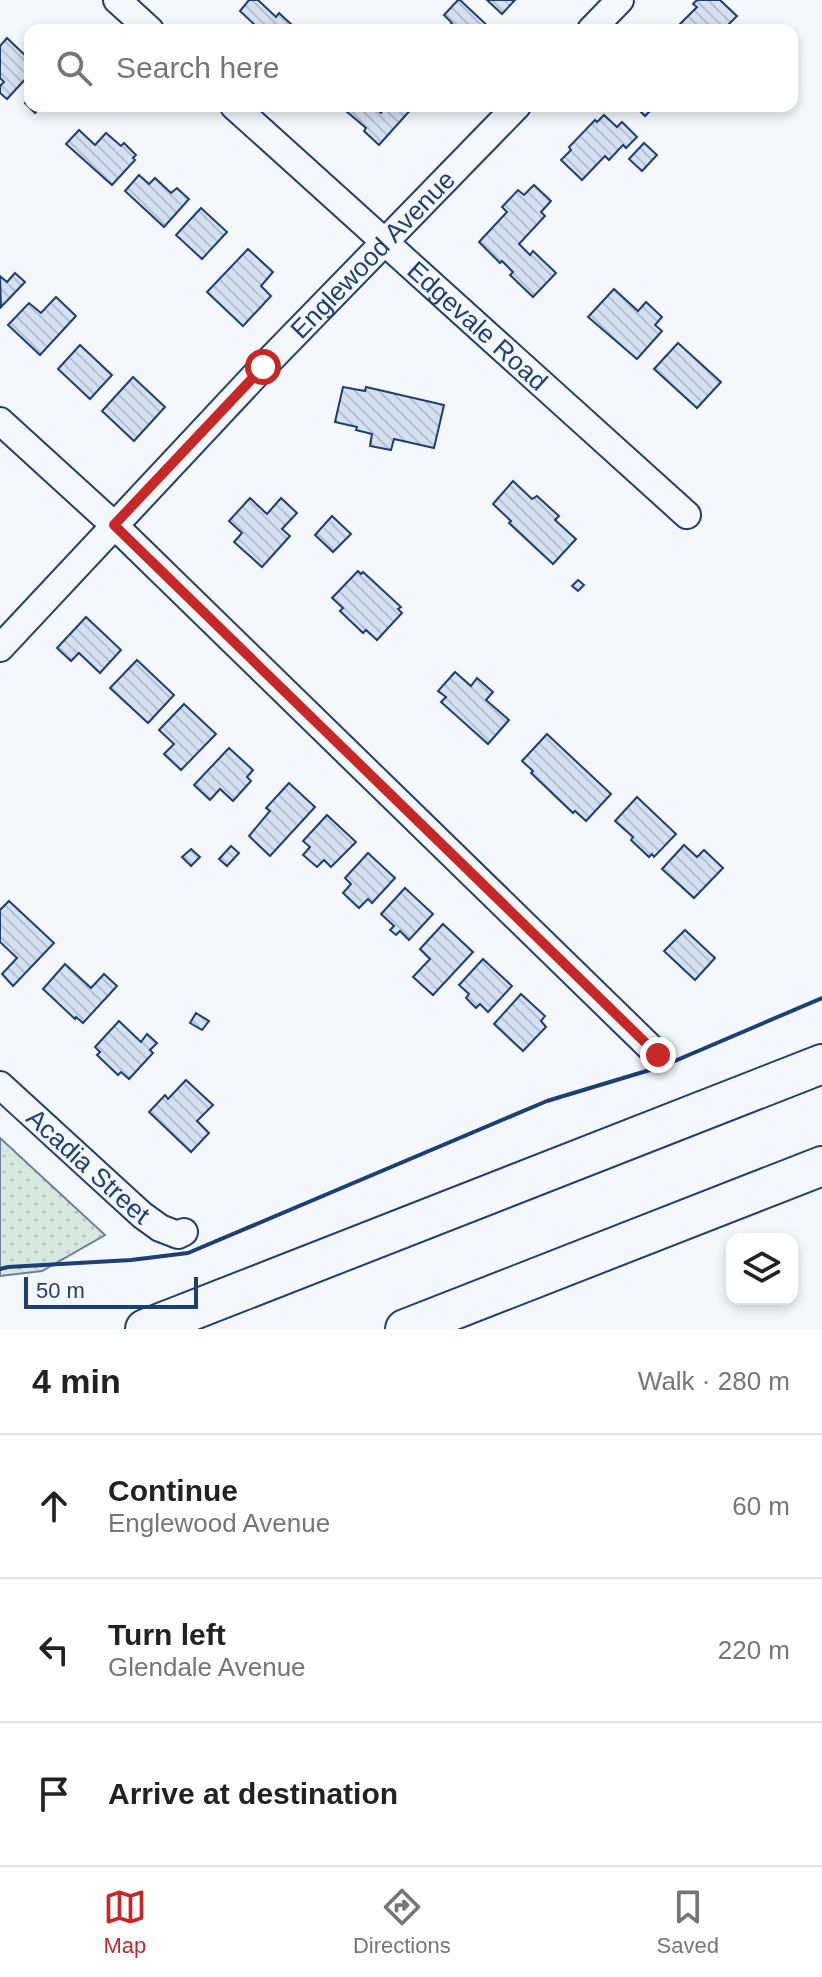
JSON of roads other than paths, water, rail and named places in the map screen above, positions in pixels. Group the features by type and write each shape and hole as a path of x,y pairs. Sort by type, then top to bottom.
{"highway":[{"path":"145,1329 822,1064"},
{"path":"405,1329 822,1166"}],"street":[{"path":"597,24 620,0"},
{"path":"126,3 145,24"},
{"name":"Edgevale Road","path":"241,112 687,515"},
{"name":"Englewood Avenue","path":"0,648 511,112"},
{"path":"0,421 114,525 658,1055"},
{"name":"Acadia Street","path":"0,1085 142,1215 160,1228 178,1235 184,1232"}]}
